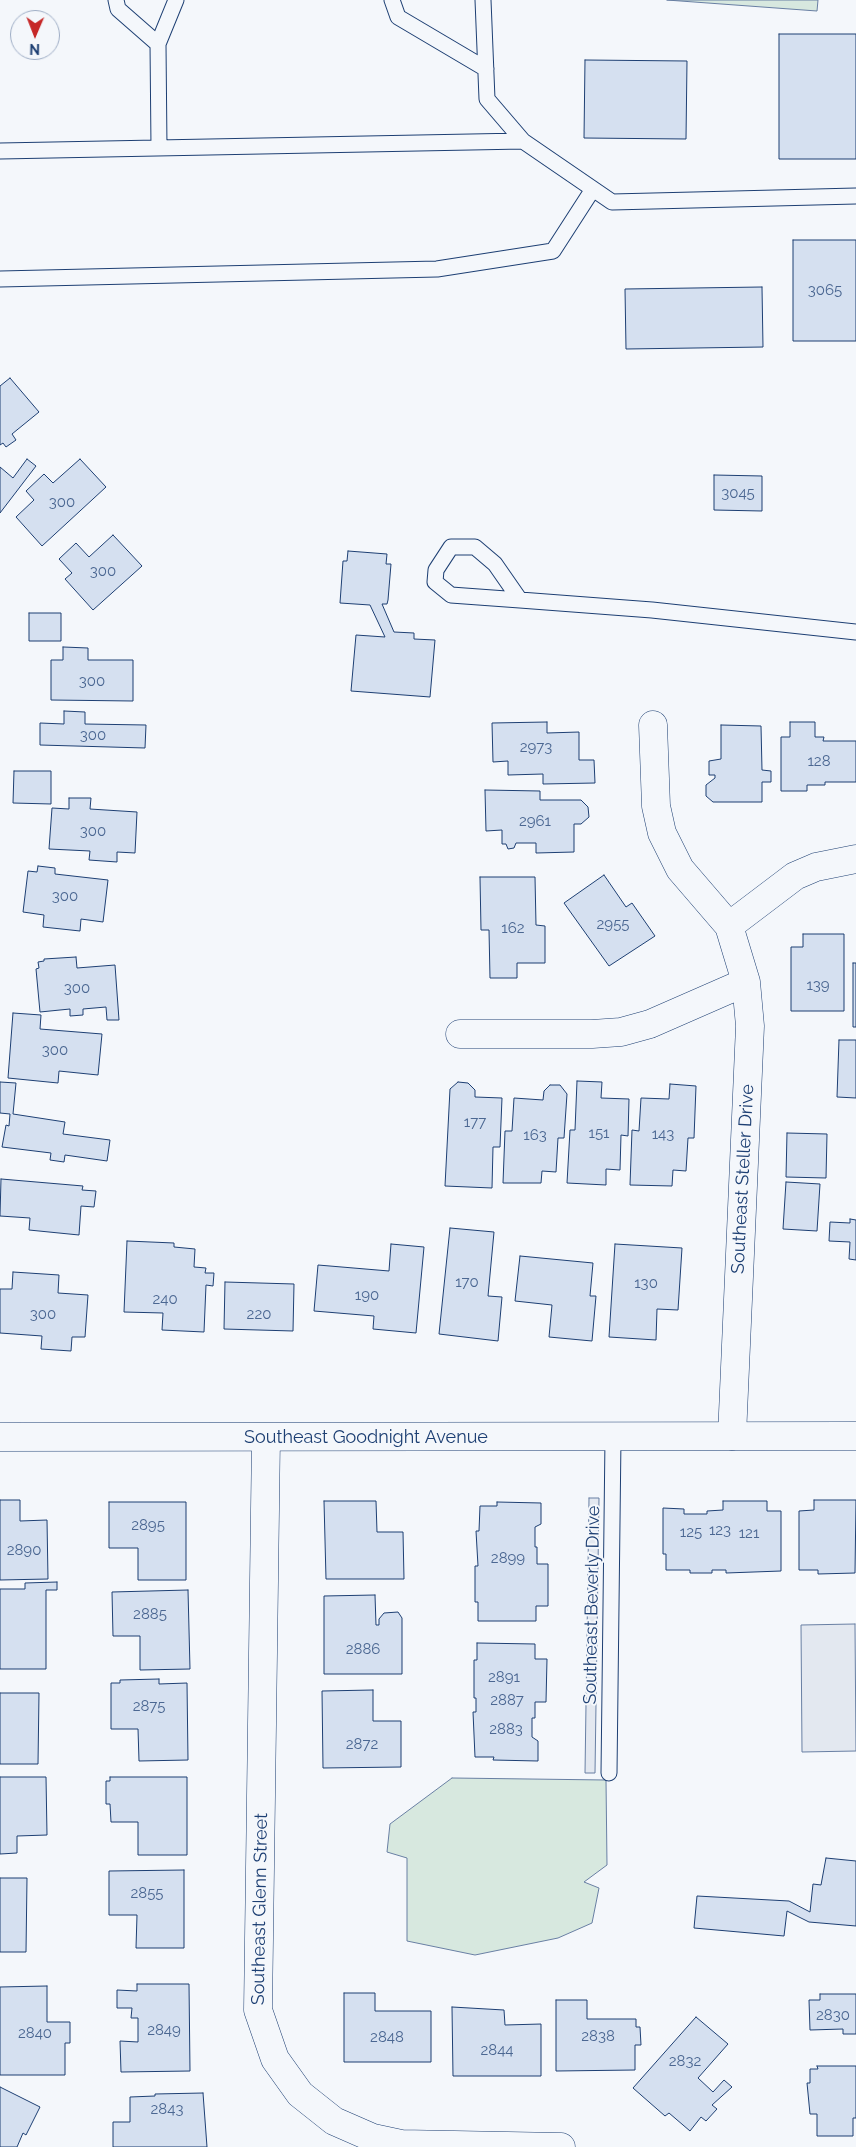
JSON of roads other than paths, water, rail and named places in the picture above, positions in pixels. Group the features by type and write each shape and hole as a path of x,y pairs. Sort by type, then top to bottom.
{"street":[{"path":"653,725 656,806 662,833 680,869 729,926 795,876 816,867 856,859"},
{"name":"Southeast Steller Drive","path":"729,926 746,982 750,1026 732,1436"},
{"path":"460,1034 592,1034 621,1032 650,1024 746,982"},
{"name":"Southeast Goodnight Avenue","path":"0,1437 613,1438 856,1436"},
{"name":"Southeast Glenn Street","path":"266,1438 258,2010 275,2060 300,2094 334,2121 373,2138 401,2144 561,2147"}],"lane":[{"path":"116,0 118,10 158,44"},
{"path":"159,148 158,44 176,0"},
{"path":"392,0 398,17 486,69"},
{"path":"483,0 487,99 523,142 612,202 856,196"},
{"path":"0,151 523,142"},
{"path":"0,279 437,269 553,251 593,189"},
{"path":"520,600 495,564 475,547 451,547 436,570 435,582 451,595 652,610 856,632"},
{"name":"Southeast Beverly Drive","path":"609,1773 613,1438"}]}
